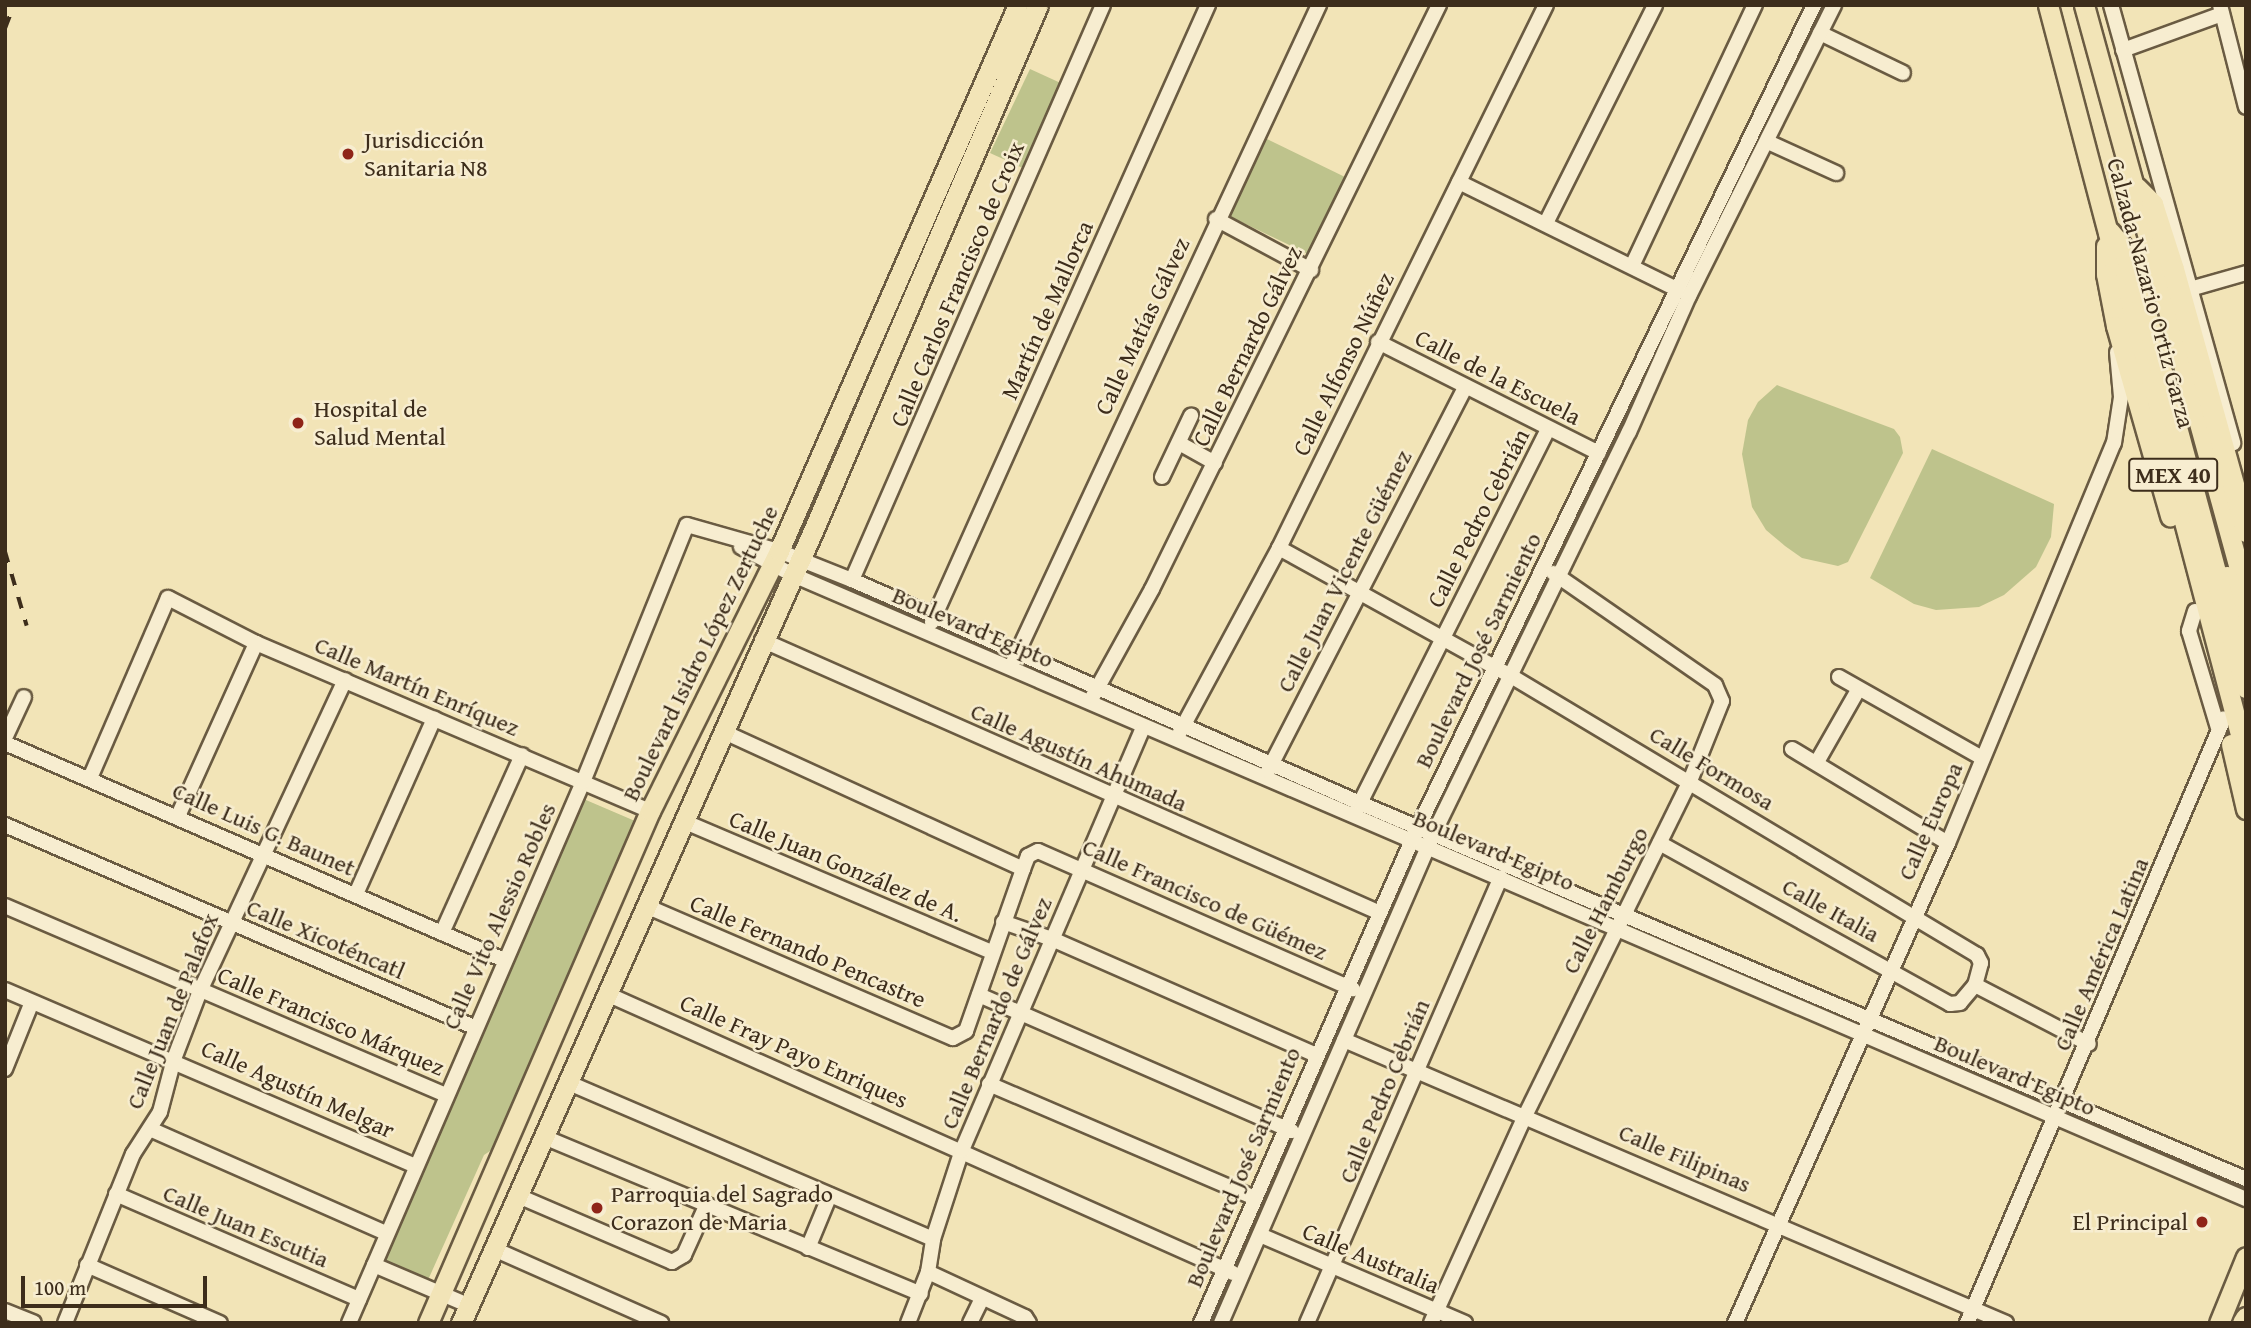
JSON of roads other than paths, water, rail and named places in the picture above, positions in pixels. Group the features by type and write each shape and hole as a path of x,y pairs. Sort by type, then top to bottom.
{"highway":[{"path":"2136,188 2152,205 2234,442 2246,531"},
{"path":"2109,232 2124,250 2142,300 2246,687"},
{"path":"2243,1323 2246,1318"}],"main road":[{"name":"Boulevard Isidro López Zertuche","path":"428,1323 650,811 775,559 1018,5"},
{"name":"Boulevard Isidro López Zertuche","path":"465,1314 724,732 1038,5"},
{"name":"Calzada Nazario Ortiz Garza","path":"2048,5 2246,757"},
{"name":"Calzada Nazario Ortiz Garza","path":"2084,5 2246,594"},
{"path":"2136,188 2133,210 2137,238 2246,644"},
{"path":"2109,232 2106,274 2116,326 2196,611 2222,724 2246,809"},
{"path":"2220,1323 2246,1257"}],"street":[{"name":"Calle Carlos Francisco de Croix","path":"852,580 1103,5"},
{"name":"Martín de Mallorca","path":"928,633 1208,5"},
{"name":"Calle Matías Gálvez","path":"1011,668 1216,219 1319,5"},
{"name":"Calle Bernardo Gálvez","path":"1088,703 1098,689 1215,463 1439,5"},
{"name":"Calle Alfonso Núñez","path":"1180,733 1279,548 1546,5"},
{"path":"1546,223 1655,5"},
{"path":"1632,266 1755,5"},
{"name":"Boulevard José Sarmiento","path":"1200,1323 1378,912 1599,453 1675,287 1814,5"},
{"name":"Boulevard José Sarmiento","path":"1221,1323 1431,840 1559,576 1689,296 1834,5"},
{"path":"2111,5 2234,442"},
{"path":"2123,50 2221,10 2246,107"},
{"path":"1820,33 1903,73"},
{"path":"1768,142 1836,173"},
{"path":"1459,182 1689,296"},
{"path":"1216,219 1311,270"},
{"path":"2190,289 2246,273"},
{"name":"Calle Europa","path":"1735,1323 1889,968 1948,843 2114,443 2121,397 2116,326"},
{"name":"Calle de la Escuela","path":"1378,342 1599,453"},
{"name":"Calle Juan Vicente Güémez","path":"1268,770 1465,387"},
{"path":"1162,477 1191,416"},
{"name":"Calle Pedro Cebrián","path":"1357,809 1548,429"},
{"path":"1179,443 1215,463"},
{"name":"Boulevard Egipto","path":"687,525 795,566 852,580 1098,689 1180,733 1431,840 1624,913 2246,1179"},
{"name":"Calle Vito Alessio Robles","path":"349,1323 474,1027 583,782 687,525"},
{"name":"Calle Formosa","path":"1279,548 1496,667 1977,955 1981,963 1975,985"},
{"name":"Boulevard Egipto","path":"795,566 928,633 1143,727 1180,733"},
{"name":"Calle Hamburgo","path":"1434,1317 1525,1116 1690,781 1720,710 1721,693 1559,576 1544,568"},
{"name":"Calle Martín Enríquez","path":"90,778 168,598 256,643 650,811"},
{"name":"Calle Agustín Ahumada","path":"762,640 1113,798 1378,912"},
{"path":"178,816 256,643"},
{"path":"1839,677 1982,758"},
{"name":"Calle Juan de Palafox","path":"65,1323 116,1194 160,1112 174,1059 200,991 345,680"},
{"path":"1817,762 1858,690"},
{"path":"5,740 24,697"},
{"path":"356,894 434,719"},
{"name":"Calle América Latina","path":"1967,1323 2089,1044 2222,724"},
{"name":"Calle Bernardo de Gálvez","path":"908,1323 928,1272 933,1239 962,1150 1143,727"},
{"name":"Calle Francisco de Güémez","path":"724,732 1026,862 1038,851 1082,868 1364,994"},
{"name":"Calle Luis G. Baunet","path":"5,740 504,960"},
{"path":"1792,749 1948,843"},
{"path":"442,933 522,755"},
{"name":"Calle Juan González de A.","path":"684,821 991,951"},
{"name":"Calle Xicoténcatl","path":"5,825 474,1027"},
{"name":"Boulevard Egipto","path":"1431,840 1501,877 2246,1199"},
{"name":"Calle Italia","path":"1660,843 1950,1004 1960,1003 1975,985"},
{"path":"1026,862 991,951 979,995 1302,1136"},
{"name":"Calle Pedro Cebrián","path":"1307,1323 1501,877"},
{"name":"Calle Francisco Márquez","path":"5,906 446,1095"},
{"name":"Calle Fernando Pencastre","path":"646,906 953,1038 966,1031 979,995"},
{"path":"1003,922 1052,939 1316,1055"},
{"path":"1975,985 2089,1044"},
{"name":"Calle Agustín Melgar","path":"5,990 174,1059 416,1166"},
{"name":"Calle Fray Payo Enriques","path":"607,994 1241,1276"},
{"path":"5,1069 32,1002"},
{"name":"Calle Filipinas","path":"1345,1040 1778,1222 2006,1323"},
{"path":"569,1083 933,1239"},
{"path":"989,1084 1255,1198"},
{"path":"150,1129 386,1233"},
{"path":"544,1137 920,1294"},
{"name":"Calle Juan Escutia","path":"116,1194 359,1299"},
{"path":"516,1195 672,1262 684,1255 706,1206"},
{"path":"808,1248 830,1195"},
{"name":"Calle Australia","path":"1260,1235 1434,1317 1465,1323"},
{"path":"494,1249 661,1323"},
{"path":"87,1265 220,1323"},
{"path":"374,1265 440,1293 465,1314"},
{"path":"928,1272 1026,1320"},
{"path":"970,1323 982,1298"},
{"path":"5,1311 33,1323"}],"railway":[{"path":"5,28 14,5"},
{"path":"5,551 27,626"}],"place":[{"name":"Jurisdicción Sanitaria N8","path":"348,154"},
{"name":"Hospital de Salud Mental","path":"298,423"},
{"name":"Parroquia del Sagrado Corazon de Maria","path":"597,1208"},
{"name":"El Principal","path":"2202,1222"}]}
